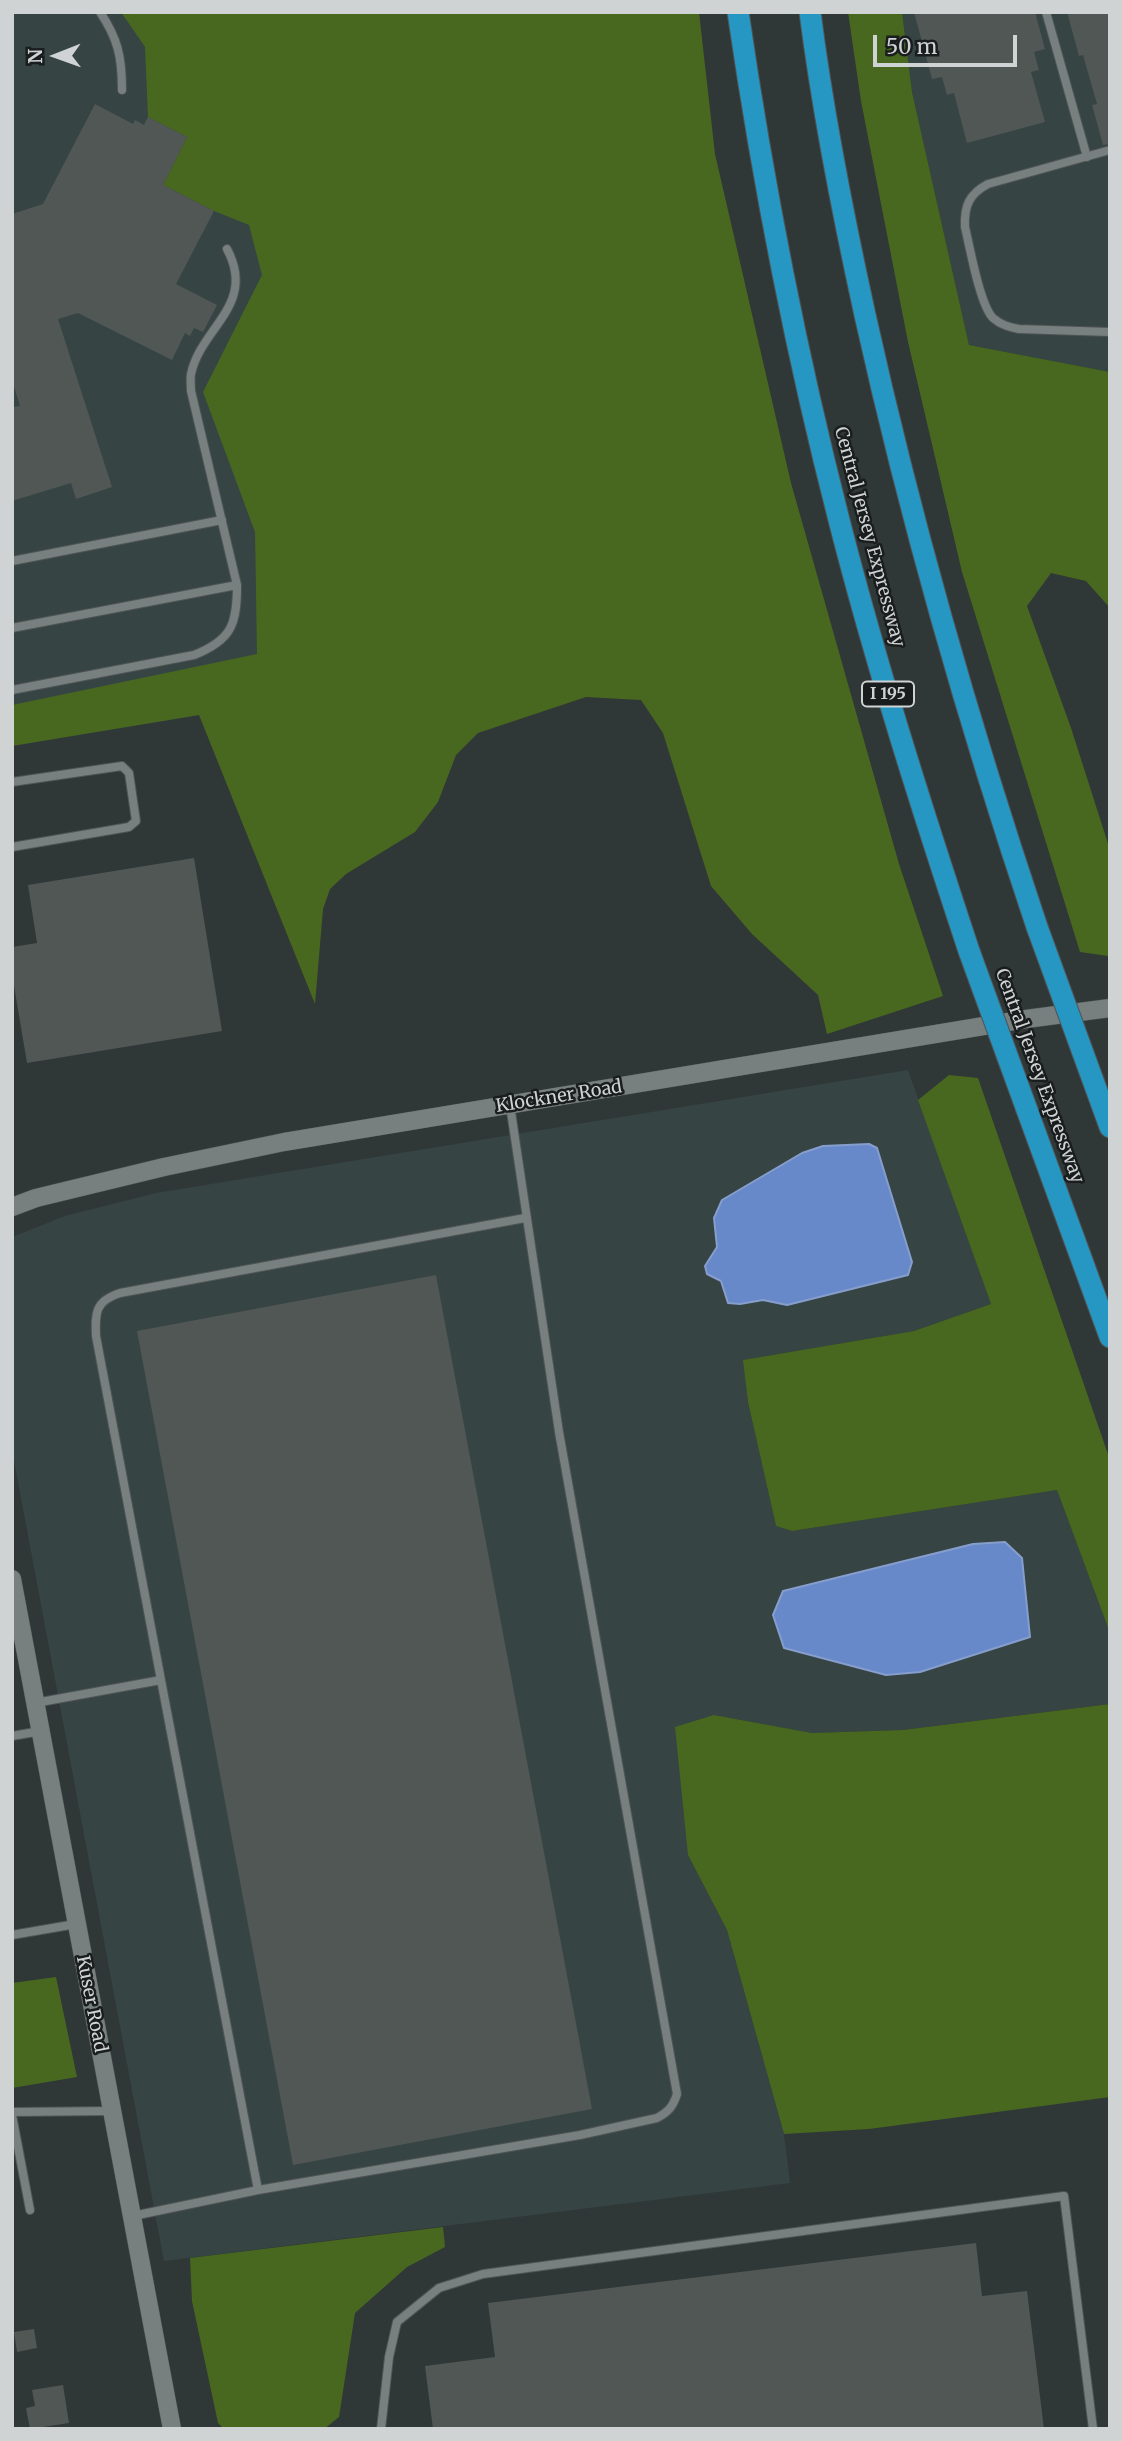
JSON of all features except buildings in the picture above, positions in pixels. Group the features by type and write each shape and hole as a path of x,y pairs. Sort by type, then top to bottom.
{"highway":[{"name":"Central Jersey Expressway","path":"738,12 753,111 800,358 876,654 969,951 1110,1337"},
{"path":"810,12 853,262 909,502 944,633 1037,927 1110,1127"}],"main road":[{"name":"Klockner Road","path":"12,1207 36,1198 164,1167 284,1142 1026,1019 1110,1008"},
{"name":"Kuser Road","path":"12,1579 172,2429"}],"lane":[{"path":"100,12 115,34 122,64 122,90"},
{"path":"1046,12 1087,157"},
{"path":"1110,150 988,184 976,191 968,201 965,227 985,305 992,317 1005,326 1019,329 1110,332"},
{"path":"12,690 194,656 212,648 226,635 237,613 237,585 191,391 191,374 200,354 229,308 235,290 236,265 227,249"},
{"path":"12,561 222,520"},
{"path":"12,628 237,585"},
{"path":"12,782 122,766 129,774 136,821 129,827 12,847"},
{"path":"133,2216 258,2190 580,2135 657,2118 667,2113 674,2104 677,2094 559,1432 510,1105"},
{"path":"258,2190 96,1336 95,1318 99,1306 108,1297 120,1293 525,1218"},
{"path":"35,1703 161,1679"},
{"path":"12,1736 41,1731"},
{"path":"12,1935 76,1924"},
{"path":"30,2210 12,2114 112,2111"},
{"path":"381,2429 389,2357 397,2322 439,2288 483,2274 1064,2196 1093,2429"}],"shaded area":[{"path":"12,12 433,12 309,697 12,746"},
{"path":"902,12 1110,12 1110,372 969,345 912,92"},
{"path":"908,1070 991,1304 914,1331 744,1360 748,1402 776,1526 792,1531 1057,1490 1110,1633 1110,1704 903,1730 812,1733 714,1715 688,1855 727,1930 784,2134 790,2183 164,2261 12,1450 12,1237 65,1216 156,1193"}],"green space":[{"path":"121,12 699,12 715,154 791,483 899,864 943,996 827,1034 818,995 752,934 711,886 663,733 641,700 586,697 478,733 456,755 438,802 415,832 346,874 330,889 323,909 315,1004 199,715 12,746 12,705 257,654 255,532 203,392 262,275 249,225 163,185 187,137 148,117 145,47"},
{"path":"848,12 902,12 912,92 969,345 1110,372 1110,608 1086,581 1051,573 1027,606 1071,728 1110,850 1108,956 1080,952 962,572 908,342 861,101"},
{"path":"949,1075 978,1078 1110,1460 1110,1633 1057,1490 792,1531 776,1526 748,1402 743,1360 914,1331 991,1304 918,1100"},
{"path":"1110,1704 1110,2097 869,2129 784,2134 727,1930 688,1855 675,1727 714,1715 812,1733 903,1730"},
{"path":"56,1977 77,2077 12,2088 12,1983"},
{"path":"443,2227 445,2247 407,2267 355,2313 339,2417 324,2429 224,2429 218,2423 192,2301 190,2258"}],"water":[{"path":"869,1144 877,1148 912,1262 908,1275 787,1305 763,1300 728,1303 721,1281 707,1274 705,1266 717,1247 714,1218 722,1200 802,1153 823,1146"},
{"path":"1005,1542 1022,1558 1030,1637 920,1672 886,1675 784,1648 773,1615 783,1591 973,1544"}]}
